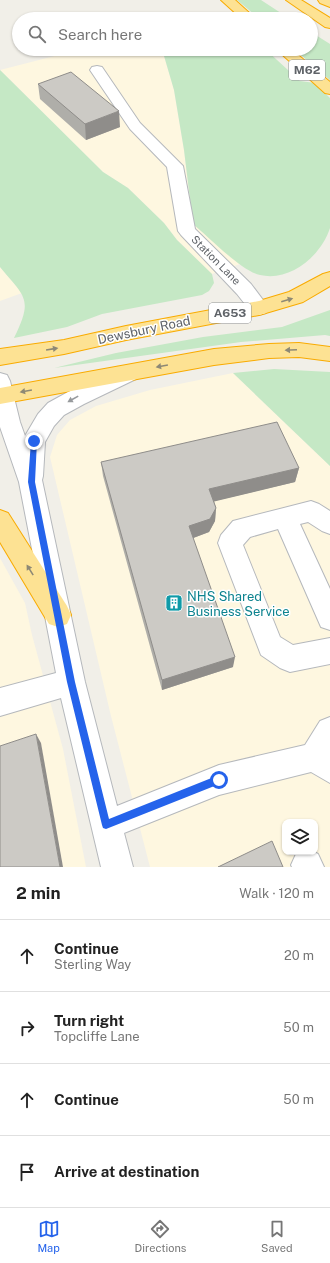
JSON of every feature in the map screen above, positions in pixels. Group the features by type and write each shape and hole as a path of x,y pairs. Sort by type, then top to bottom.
{"highway":[{"path":"227,0 242,12"},
{"path":"292,0 311,12"},
{"path":"324,0 330,3"},
{"path":"318,16 330,24"},
{"name":"M62","path":"291,56 330,90"},
{"name":"Dewsbury Road","path":"0,357 64,347 126,333 259,308 296,297 330,278"},
{"path":"1,391 134,371 214,357 269,351 299,350 330,354"},
{"path":"0,520 58,615"}],"street":[{"name":"Station Lane","path":"97,70 135,126 175,166 187,231 244,289 259,308"},
{"path":"31,482 34,441 46,420 56,409 134,371"},
{"path":"1,391 11,430 31,482 71,682 117,867"},
{"path":"330,524 311,511 242,528 230,543 270,646 290,659 330,651"},
{"path":"285,517 330,618"},
{"path":"0,702 71,682"},
{"path":"106,825 219,780 322,763 330,732"}],"shaded area":[{"path":"55,56 164,56 174,90 184,150 193,224 240,264 212,274 177,240 164,223 128,188 103,172 0,70"},
{"path":"0,267 22,293 0,301"},
{"path":"233,373 330,466 330,867 150,867 111,716 50,457 57,435 70,420 96,406 150,390"},
{"path":"0,558 25,603 32,635 63,749 86,867 0,867"}],"green space":[{"path":"237,0 261,0 279,12 252,12"},
{"path":"318,36 330,44 330,80 302,56 318,56"},
{"path":"164,56 273,56 300,81 315,83 330,98 330,228 326,238 319,248 303,265 282,275 260,275 252,272 235,261 193,224 184,150 174,90"},
{"path":"0,70 103,172 128,188 164,223 177,240 212,274 214,283 209,291 202,295 102,314 67,327 14,338 20,325 25,307 21,293 0,267"},
{"path":"330,310 330,336 325,335 241,342 54,368 116,353 203,337 282,327"},
{"path":"274,369 330,372 330,466 233,373"}],"building":[{"path":"71,72 119,111 85,124 38,84"},
{"name":"NHS Shared Business Service","path":"277,422 299,468 209,489 216,508 210,519 189,526 235,657 162,680 101,462"},
{"path":"36,734 60,867 0,867 0,746"},
{"path":"272,841 283,867 218,867"}],"place":[{"name":"NHS Shared Business Service","path":"174,603"}],"route":[{"path":"34,441 31,482 71,682 106,825 219,780"}]}
